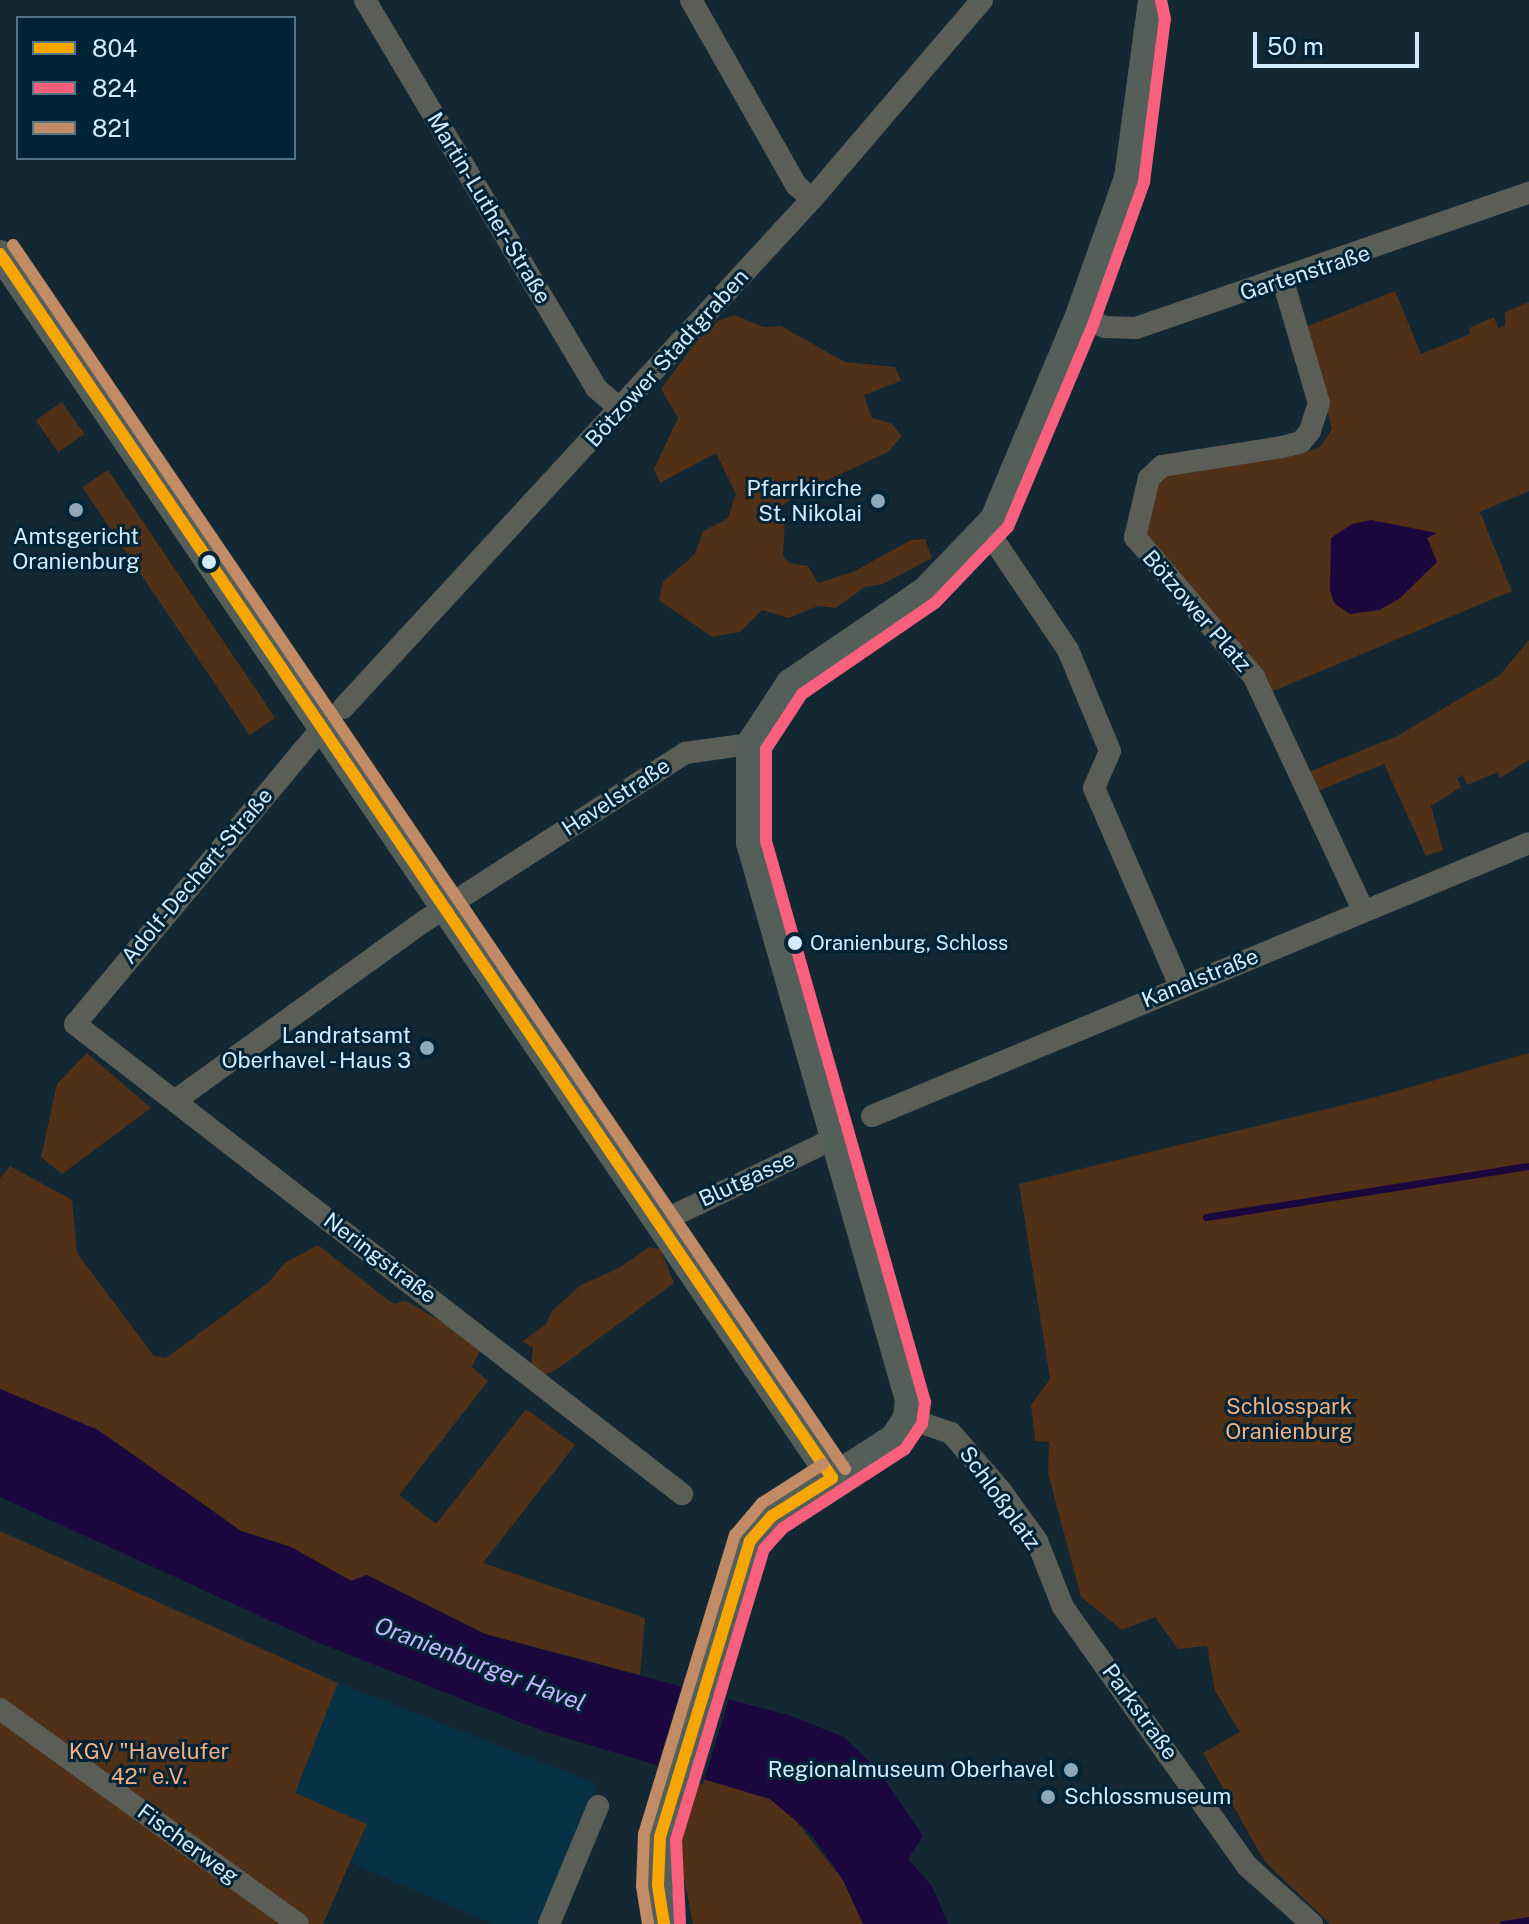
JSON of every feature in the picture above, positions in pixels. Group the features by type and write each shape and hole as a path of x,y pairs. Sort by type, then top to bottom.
{"main road":[{"path":"664,1924 658,1885 660,1837 750,1541 772,1516 894,1438 907,1418 907,1388 750,843 750,744 790,683 925,591 987,530 1012,484 1079,316 1128,178 1148,6"},
{"path":"0,254 832,1478"}],"street":[{"name":"Martin-Luther-Straße","path":"365,0 596,388 621,410"},
{"path":"691,0 796,185 812,199"},
{"name":"Bötzower Stadtgraben","path":"343,708 621,410 812,199 982,0"},
{"name":"Gartenstraße","path":"1079,316 1105,327 1136,328 1283,281 1529,193"},
{"name":"Bötzower Platz","path":"1283,281 1319,403 1310,431 1301,442 1282,447 1162,466 1149,478 1135,537 1254,677 1363,910"},
{"path":"987,530 1068,650 1110,751 1094,788 1180,986"},
{"name":"Adolf-Dechert-Straße","path":"75,1024 321,729"},
{"name":"Havelstraße","path":"176,1100 445,907 685,753 750,744"},
{"name":"Kanalstraße","path":"872,1116 1529,843"},
{"name":"Neringstraße","path":"75,1024 682,1494"},
{"name":"Blutgasse","path":"660,1222 835,1138"},
{"name":"Schloßplatz","path":"907,1418 951,1433 1001,1491 1037,1541 1063,1607"},
{"name":"Parkstraße","path":"1063,1607 1247,1866 1312,1924"},
{"name":"Fischerweg","path":"0,1709 298,1924"},
{"path":"549,1924 598,1806"}],"shaded area":[{"path":"338,1683 597,1784 540,1924 494,1924 351,1863 367,1824 295,1793"}],"green space":[{"path":"1395,291 1421,354 1470,334 1469,328 1494,317 1498,328 1505,326 1505,312 1529,302 1529,491 1480,512 1512,591 1269,693 1249,653 1151,549 1142,525 1144,510 1162,477 1173,471 1307,452 1321,446 1332,429 1306,327"},
{"path":"734,315 764,327 781,326 845,362 895,367 901,381 864,395 872,418 891,423 902,436 888,452 796,495 778,509 785,523 783,556 789,563 808,566 818,583 853,572 911,540 925,539 932,558 883,584 865,587 836,608 818,606 789,618 762,610 740,632 712,637 659,600 663,582 695,554 703,531 728,518 736,494 716,453 660,483 654,469 678,418 661,389 695,343 718,321"},
{"path":"62,402 84,434 58,452 36,420"},
{"path":"108,470 275,718 249,735 82,487"},
{"path":"1529,640 1529,760 1500,778 1498,772 1467,785 1463,775 1457,778 1461,787 1431,806 1443,850 1426,856 1384,764 1313,793 1304,774 1397,736 1500,675"},
{"path":"87,1053 151,1108 62,1174 41,1157 57,1084"},
{"name":"Schlosspark Oranienburg","path":"1529,1053 1529,1924 1330,1924 1265,1862 1203,1753 1240,1732 1215,1691 1207,1646 1178,1649 1155,1617 1122,1630 1081,1597 1048,1473 1049,1442 1035,1441 1031,1405 1050,1379 1019,1184 1376,1097"},
{"path":"10,1166 72,1200 77,1253 154,1356 166,1358 269,1282 285,1263 318,1245 395,1304 405,1300 482,1346 472,1367 488,1381 399,1495 436,1524 526,1409 575,1445 483,1563 645,1618 640,1675 485,1634 367,1575 351,1581 291,1547 241,1531 98,1430 0,1389 0,1178"},
{"path":"649,1247 660,1249 674,1283 559,1368 545,1375 531,1366 533,1348 523,1341 546,1324 552,1311 581,1285 619,1268"},
{"name":"KGV \"Havelufer 42\" e.V.","path":"0,1531 338,1683 295,1793 367,1824 323,1924 0,1924"},
{"path":"694,1776 770,1799 791,1815 843,1880 863,1924 693,1924 679,1853"}],"water":[{"path":"1371,520 1437,533 1427,538 1437,562 1399,599 1379,610 1350,614 1334,603 1330,590 1331,538 1352,524"},
{"name":"Oranienburger Havel","path":"0,1389 98,1430 241,1531 291,1547 351,1581 367,1575 485,1634 791,1716 844,1737 878,1770 923,1836 908,1859 932,1886 948,1924 863,1924 843,1880 811,1834 770,1799 543,1731 317,1642 0,1497"}],"pier":[{"path":"683,1682 730,1696 703,1784 656,1770"}],"waterway":[{"path":"1206,1217 1529,1166"},
{"path":"1503,1924 1529,1920"}],"transit line":[{"name":"824","path":"680,1922 676,1840 764,1549 783,1528 905,1449 922,1424 925,1402 766,841 766,749 802,694 935,603 1008,527 1094,322 1144,182 1165,19 1161,0"},
{"name":"821","path":"13,245 845,1469"},
{"name":"804","path":"0,254 832,1478"},
{"name":"821","path":"648,1924 642,1886 644,1834 735,1535 762,1503 823,1464"},
{"name":"804","path":"664,1924 658,1885 660,1837 750,1541 772,1516 832,1478"}],"place":[{"name":"Pfarrkirche St. Nikolai","path":"878,501"},
{"name":"Amtsgericht Oranienburg","path":"76,510"},
{"name":"Oranienburg, Schloss","path":"795,943"},
{"name":"Landratsamt Oberhavel - Haus 3","path":"427,1048"},
{"name":"Regionalmuseum Oberhavel","path":"1071,1770"},
{"name":"Schlossmuseum","path":"1048,1797"}]}
